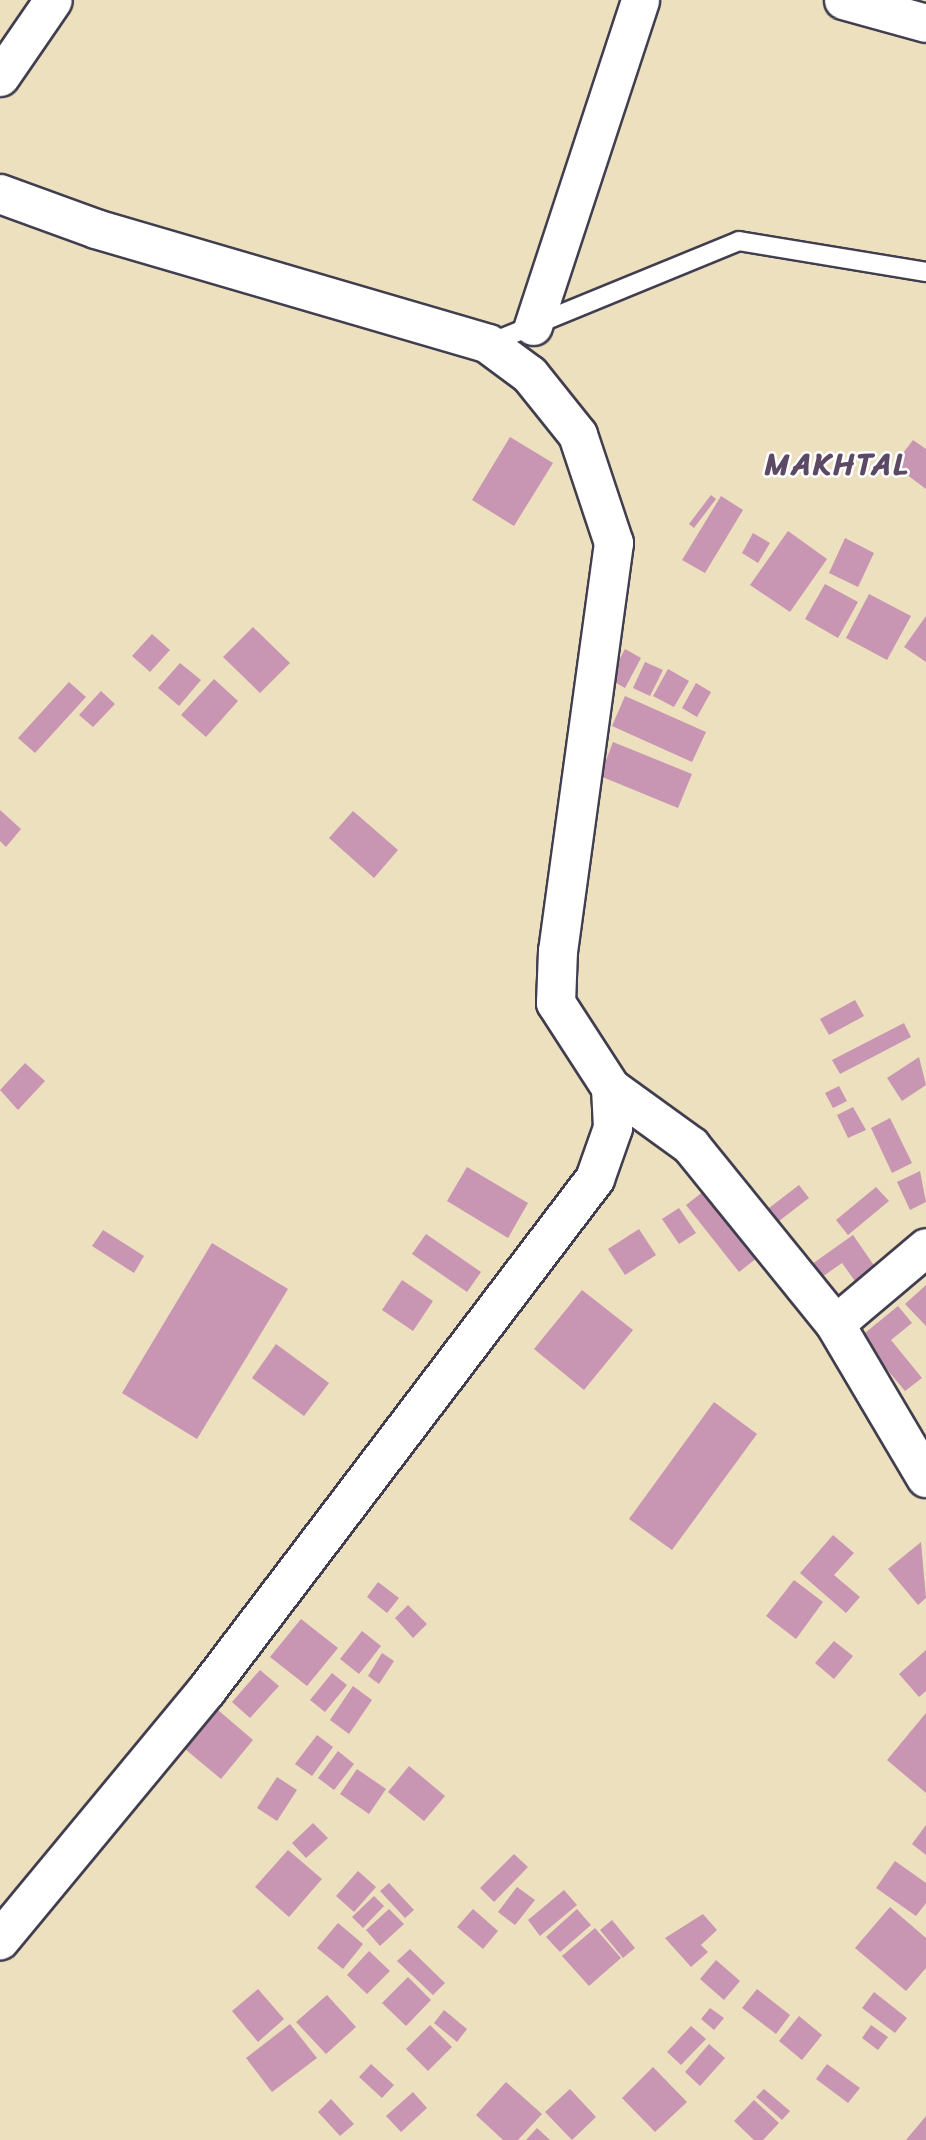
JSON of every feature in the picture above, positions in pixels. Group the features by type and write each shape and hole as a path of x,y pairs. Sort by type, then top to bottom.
{"street":[{"path":"0,77 53,0"},
{"path":"533,326 640,0"},
{"path":"843,0 926,23"},
{"path":"0,194 96,229 488,344 530,375 578,435 614,543 558,951 556,1003 611,1088 691,1146 835,1324 926,1478"},
{"path":"0,1940 216,1679 595,1180 613,1128 611,1088"},
{"path":"835,1324 926,1247"}],"lane":[{"path":"488,344 739,241 926,272"}],"building":[{"path":"510,437 553,463 514,526 472,500"},
{"path":"913,440 926,449 926,489 894,465"},
{"path":"711,495 716,499 694,528 689,524"},
{"path":"721,496 743,510 705,573 682,560"},
{"path":"788,531 827,559 790,612 750,585"},
{"path":"753,533 770,543 758,563 742,553"},
{"path":"845,538 874,553 858,587 829,573"},
{"path":"825,584 858,602 838,638 805,619"},
{"path":"869,594 911,616 887,660 846,638"},
{"path":"926,616 926,662 904,647"},
{"path":"253,627 290,663 260,693 223,657"},
{"path":"152,634 170,650 150,672 132,656"},
{"path":"625,649 641,658 625,688 609,679"},
{"path":"645,662 663,670 650,696 633,688"},
{"path":"180,663 201,680 179,706 158,688"},
{"path":"668,669 689,681 674,707 653,696"},
{"path":"214,679 238,701 206,737 181,715"},
{"path":"69,682 86,697 35,753 18,738"},
{"path":"696,683 711,692 697,717 682,708"},
{"path":"101,691 115,704 93,727 79,715"},
{"path":"625,696 706,732 692,762 612,726"},
{"path":"613,742 692,774 678,808 600,776"},
{"path":"0,810 21,829 6,847 0,841"},
{"path":"353,811 398,850 374,878 329,838"},
{"path":"855,1000 864,1016 829,1035 820,1019"},
{"path":"904,1023 911,1037 840,1074 832,1060"},
{"path":"919,1057 926,1085 902,1101 887,1078"},
{"path":"25,1063 45,1081 18,1110 0,1090"},
{"path":"839,1086 847,1101 833,1108 825,1093"},
{"path":"853,1107 866,1130 848,1138 837,1115"},
{"path":"890,1118 912,1163 892,1173 871,1128"},
{"path":"467,1167 528,1203 508,1238 447,1201"},
{"path":"920,1171 926,1202 910,1210 897,1182"},
{"path":"799,1185 809,1198 779,1221 769,1208"},
{"path":"876,1187 889,1201 848,1235 836,1220"},
{"path":"704,1191 757,1258 739,1272 686,1205"},
{"path":"679,1208 696,1233 679,1244 662,1219"},
{"path":"639,1229 656,1255 625,1275 608,1249"},
{"path":"103,1230 144,1256 134,1273 92,1246"},
{"path":"426,1234 481,1272 467,1292 412,1254"},
{"path":"853,1235 880,1274 860,1288 842,1263 822,1277 812,1264"},
{"path":"212,1243 288,1289 197,1439 122,1393"},
{"path":"402,1280 433,1301 413,1331 382,1310"},
{"path":"926,1285 926,1326 905,1304"},
{"path":"582,1290 633,1330 584,1390 534,1349"},
{"path":"898,1306 912,1323 891,1340 922,1378 905,1391 860,1337"},
{"path":"276,1344 329,1383 304,1416 252,1378"},
{"path":"714,1402 757,1434 672,1550 629,1519"},
{"path":"833,1535 854,1553 834,1575 860,1597 846,1613 800,1573"},
{"path":"921,1542 926,1598 918,1605 888,1569"},
{"path":"794,1580 823,1602 796,1639 766,1616"},
{"path":"378,1582 399,1598 387,1613 367,1597"},
{"path":"408,1605 427,1624 413,1638 395,1618"},
{"path":"301,1619 338,1648 307,1686 270,1657"},
{"path":"362,1631 381,1646 359,1674 340,1659"},
{"path":"834,1641 853,1656 834,1679 815,1663"},
{"path":"926,1650 926,1691 919,1697 899,1674"},
{"path":"382,1653 394,1661 379,1684 368,1676"},
{"path":"260,1670 279,1686 250,1718 232,1702"},
{"path":"332,1673 347,1685 325,1712 310,1700"},
{"path":"353,1686 372,1700 349,1734 330,1720"},
{"path":"218,1710 253,1740 221,1779 185,1749"},
{"path":"926,1713 926,1793 887,1760"},
{"path":"317,1735 333,1747 312,1776 295,1764"},
{"path":"338,1751 354,1764 334,1790 318,1778"},
{"path":"409,1766 445,1796 424,1821 388,1792"},
{"path":"357,1769 386,1789 369,1814 340,1794"},
{"path":"277,1777 297,1790 277,1821 257,1808"},
{"path":"313,1823 328,1838 306,1858 292,1843"},
{"path":"926,1825 926,1855 912,1844"},
{"path":"288,1850 322,1879 289,1917 255,1887"},
{"path":"514,1854 528,1867 494,1902 480,1888"},
{"path":"895,1861 926,1883 926,1903 916,1916 876,1888"},
{"path":"358,1871 376,1887 354,1912 336,1896"},
{"path":"389,1883 414,1910 405,1918 380,1891"},
{"path":"517,1887 535,1900 515,1925 498,1912"},
{"path":"564,1890 577,1905 540,1936 528,1920"},
{"path":"374,1896 384,1906 363,1928 352,1917"},
{"path":"890,1907 926,1938 926,1968 906,1991 855,1948"},
{"path":"389,1909 404,1924 380,1946 366,1930"},
{"path":"473,1909 498,1931 483,1949 457,1927"},
{"path":"577,1909 591,1925 560,1952 546,1937"},
{"path":"703,1914 717,1930 701,1945 708,1952 691,1967 665,1938"},
{"path":"612,1920 635,1948 623,1958 600,1930"},
{"path":"338,1923 363,1944 343,1969 317,1948"},
{"path":"595,1928 621,1958 589,1986 562,1956"},
{"path":"410,1949 445,1983 433,1995 397,1961"},
{"path":"369,1951 390,1971 367,1994 347,1975"},
{"path":"716,1960 740,1981 724,2000 700,1979"},
{"path":"408,1977 431,2000 406,2026 382,2003"},
{"path":"258,1989 284,2019 258,2042 232,2011"},
{"path":"757,1989 790,2015 776,2034 742,2008"},
{"path":"874,1992 907,2018 895,2033 862,2008"},
{"path":"327,1995 356,2027 326,2054 296,2022"},
{"path":"710,2008 724,2018 714,2030 701,2019"},
{"path":"444,2010 467,2029 457,2042 434,2023"},
{"path":"799,2016 822,2035 802,2060 779,2041"},
{"path":"290,2024 317,2058 272,2092 246,2058"},
{"path":"430,2025 452,2047 428,2071 406,2049"},
{"path":"871,2025 888,2037 878,2050 862,2038"},
{"path":"691,2026 706,2039 681,2065 667,2052"},
{"path":"709,2044 725,2058 700,2086 685,2072"},
{"path":"371,2064 394,2085 382,2098 359,2077"},
{"path":"827,2064 860,2088 848,2103 816,2079"},
{"path":"653,2067 687,2102 655,2132 622,2098"},
{"path":"506,2082 542,2114 518,2140 503,2140 476,2115"},
{"path":"570,2089 596,2117 572,2140 545,2112"},
{"path":"764,2089 790,2111 782,2120 756,2097"},
{"path":"413,2092 427,2108 401,2132 386,2116"},
{"path":"331,2099 354,2124 340,2136 318,2112"},
{"path":"754,2100 779,2123 763,2140 754,2140 734,2121"},
{"path":"926,2116 926,2140 906,2140"},
{"path":"537,2128 550,2140 526,2140"}],"district":[{"name":"MAKHTAL","path":"837,464"}]}
